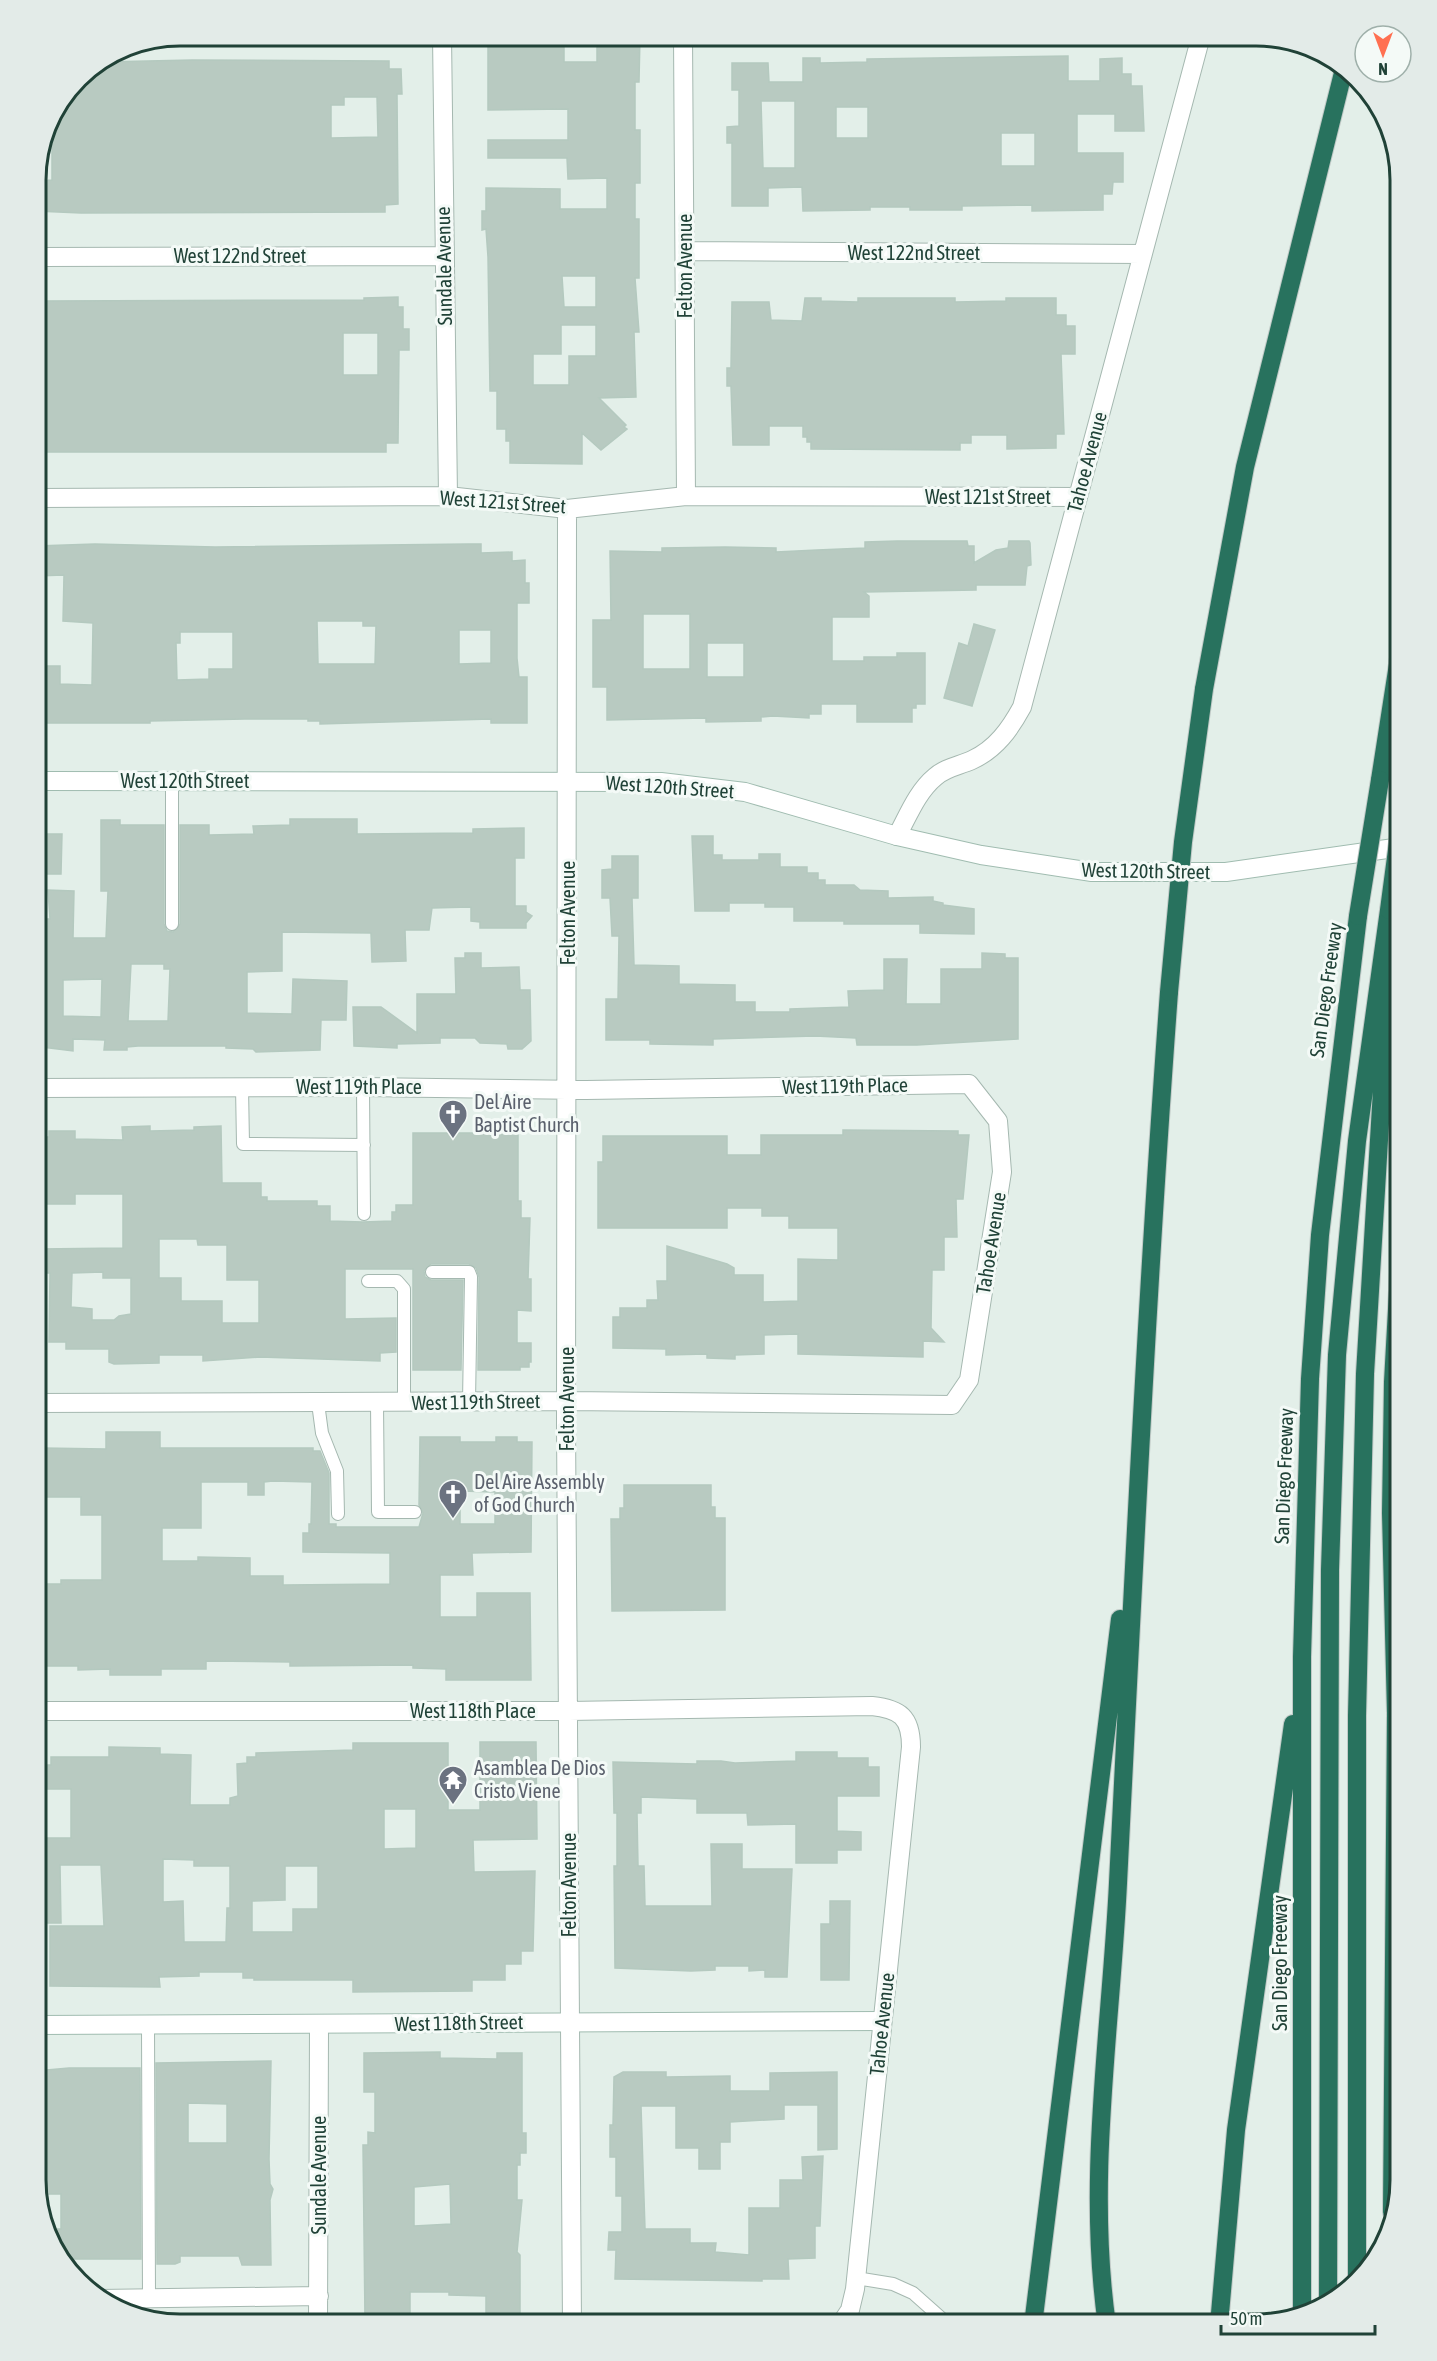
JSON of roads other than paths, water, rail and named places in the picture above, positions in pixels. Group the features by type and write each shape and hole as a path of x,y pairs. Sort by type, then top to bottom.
{"highway":[{"path":"1106,2314 1100,2233 1099,2180 1118,1889 1137,1483 1169,992 1183,842 1204,689 1245,467 1342,78"},
{"name":"San Diego Freeway","path":"1302,2306 1302,1657 1310,1379 1320,1235 1358,916 1390,716"},
{"path":"1328,2294 1329,1570 1337,1355 1357,1141 1390,902"},
{"path":"1357,2269 1357,1716 1365,1374 1385,1040 1390,1004"},
{"path":"1034,2314 1137,1483"},
{"path":"1220,2314 1236,2130 1302,1657"}],"street":[{"name":"Sundale Avenue","path":"442,47 448,496"},
{"name":"Felton Avenue","path":"683,47 686,496"},
{"name":"Tahoe Avenue","path":"897,836 919,796 934,778 951,766 972,760 994,747 1010,730 1022,707 1198,47"},
{"name":"West 122nd Street","path":"685,251 1143,254"},
{"name":"West 122nd Street","path":"47,257 444,256"},
{"name":"West 121st Street","path":"47,498 448,496 567,508 686,496 1078,497"},
{"name":"Felton Avenue","path":"567,508 567,1401 572,2314"},
{"name":"West 120th Street","path":"47,781 661,782 745,792 897,836 981,855 1092,872 1226,872 1390,849"},
{"name":"Tahoe Avenue","path":"952,1405 969,1380 1002,1172 998,1121 969,1084"},
{"name":"West 119th Place","path":"47,1088 363,1087 568,1090 969,1084"},
{"name":"West 119th Street","path":"46,1403 567,1401 952,1405"},
{"name":"West 118th Place","path":"46,1711 569,1711 872,1706 891,1708 906,1720"},
{"name":"Tahoe Avenue","path":"847,2314 856,2278 911,1747 911,1730 906,1720"},
{"name":"West 118th Street","path":"46,2025 882,2021"},
{"name":"Sundale Avenue","path":"318,2025 318,2314"},
{"path":"117,2299 318,2296"}],"lane":[{"path":"172,781 172,924"},
{"path":"242,1087 243,1143 364,1144"},
{"path":"363,1087 364,1214"},
{"path":"432,1272 469,1272 471,1277 470,1402"},
{"path":"368,1281 397,1281 404,1289 404,1403"},
{"path":"318,1403 322,1433 337,1471 338,1514"},
{"path":"377,1403 378,1512 415,1512"},
{"path":"148,2025 149,2298"},
{"path":"856,2278 893,2284 913,2293 936,2314"}],"place":[{"name":"Del Aire Baptist Church","path":"453,1140"},
{"name":"Del Aire Assembly of God Church","path":"453,1520"},
{"name":"Asamblea De Dios Cristo Viene","path":"453,1806"}]}
